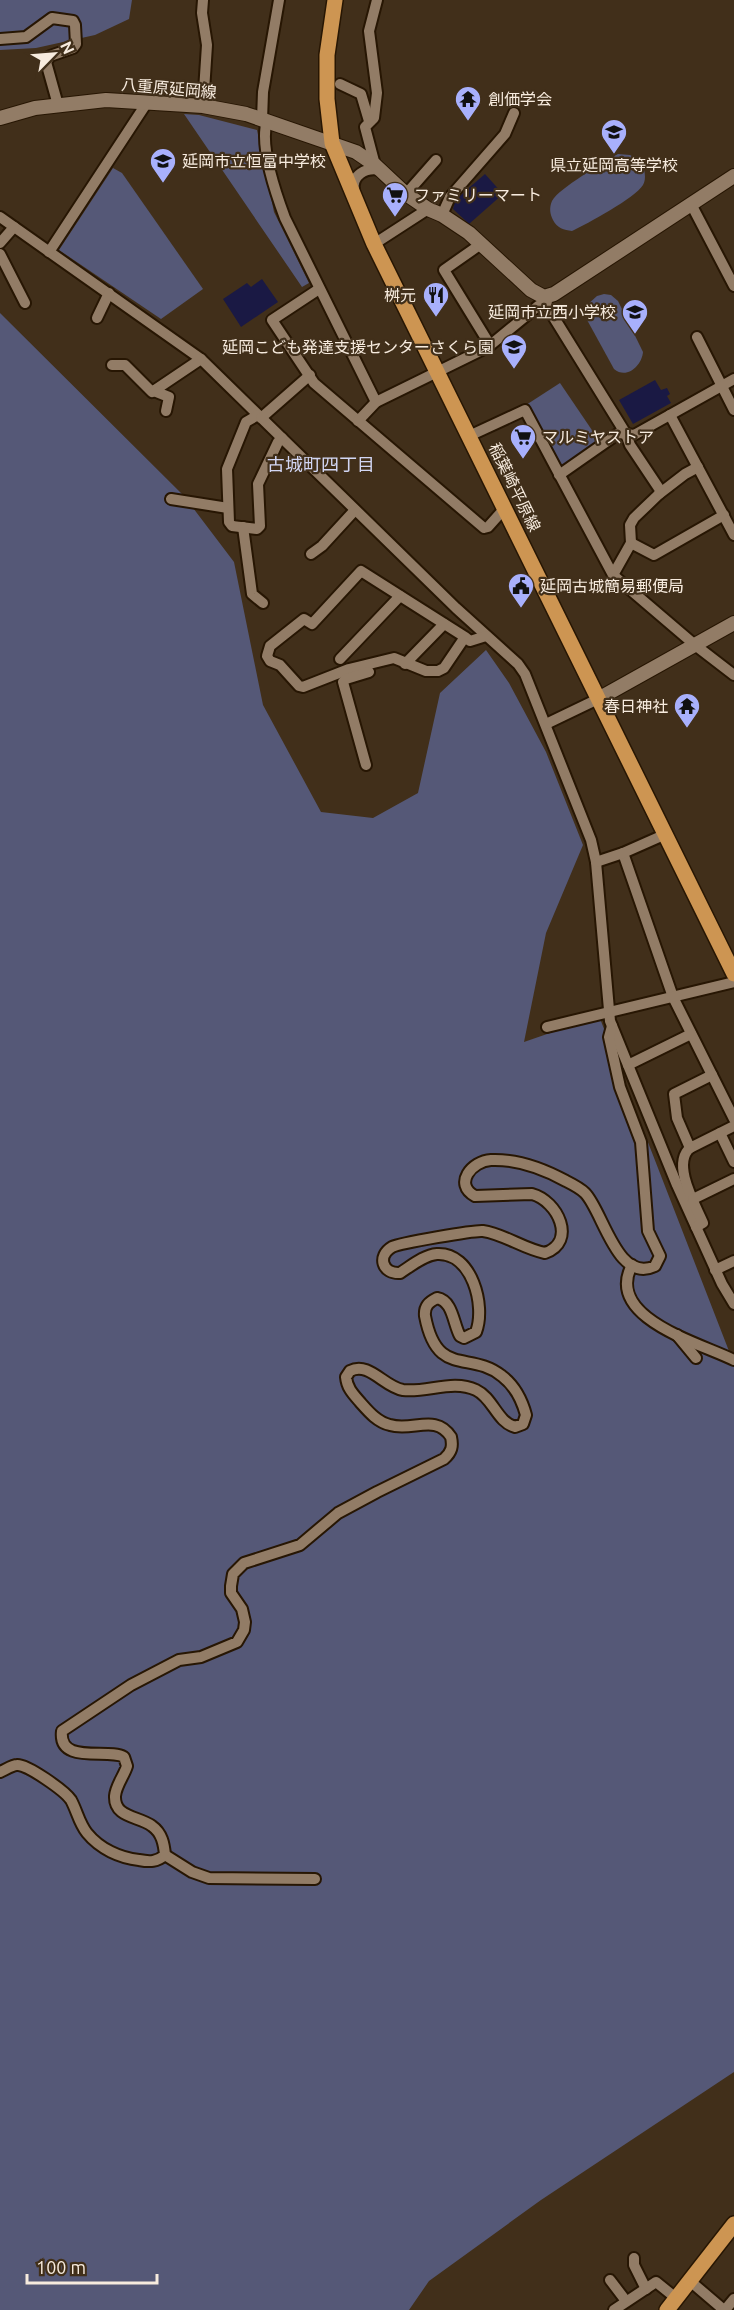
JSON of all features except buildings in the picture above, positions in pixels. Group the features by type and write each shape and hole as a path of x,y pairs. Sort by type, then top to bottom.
{"main road":[{"name":"稲葉崎平原線","path":"335,0 327,55 327,99 332,143 374,244 734,974"},
{"path":"672,2304 734,2224"}],"street":[{"path":"203,0 202,13 207,45 203,106"},
{"path":"279,0 263,92 263,132 273,186 285,218 376,402"},
{"path":"355,199 353,186 358,175 366,170 377,168 366,127 374,118 377,93 369,31 377,0"},
{"path":"0,39 26,37 52,18 73,21 76,44 73,48 50,56 46,62 58,105"},
{"path":"340,84 361,94 369,122"},
{"name":"八重原延岡線","path":"0,118 35,108 106,100 203,106 230,110 332,143 356,152 406,194 428,209 459,225 545,301"},
{"path":"50,252 148,102"},
{"path":"442,215 450,197 505,134 514,112"},
{"path":"406,194 436,160"},
{"path":"358,421 376,402 490,345 555,294 734,176"},
{"path":"691,204 734,286"},
{"path":"374,244 428,209"},
{"path":"0,218 201,359 522,669 583,815 596,862 608,1012 612,1026 696,1227 715,1270 734,1304"},
{"path":"0,243 14,227"},
{"path":"481,244 444,270 490,345"},
{"path":"0,254 25,303"},
{"path":"319,289 272,320 314,383 484,528 488,527 505,508"},
{"path":"97,318 109,293"},
{"path":"545,301 626,434 630,445 660,490 659,494"},
{"path":"697,337 734,410"},
{"path":"154,391 201,359"},
{"path":"112,365 125,365 154,391 169,397 166,411"},
{"path":"282,438 258,484 260,526 257,530 232,526 229,522 227,469 246,422 259,417 310,375"},
{"path":"559,475 619,433 634,435 734,379"},
{"path":"470,436 525,410 613,575 734,675"},
{"path":"670,415 733,529"},
{"path":"613,575 631,543 630,525 634,518 659,494 698,467"},
{"path":"171,499 228,508"},
{"path":"311,554 322,546 355,510"},
{"path":"631,543 654,555 724,515"},
{"path":"243,527 252,594 263,603"},
{"path":"465,637 444,668 438,671 426,671 394,658 349,669 303,687 299,686 280,665 270,661 267,656 270,646 304,619 312,624 361,571 465,637 471,641 486,636"},
{"path":"340,659 400,596"},
{"path":"546,724 598,699 734,623"},
{"path":"366,765 343,682 346,679 394,664 404,665 444,624"},
{"path":"596,862 624,853 666,834"},
{"path":"624,853 673,997 734,1119"},
{"path":"547,1027 734,982"},
{"path":"315,1879 209,1878 192,1872 165,1855 161,1836 154,1827 124,1814 117,1805 115,1800 117,1788 127,1766 124,1756 80,1754 66,1745 62,1731 131,1685 179,1660 201,1657 237,1642 244,1630 245,1622 242,1609 231,1593 231,1586 233,1574 243,1563 300,1545 338,1513 449,1455 452,1450 451,1437 440,1425 434,1423 402,1427 389,1425 372,1415 350,1391 346,1377 350,1371 361,1368 370,1371 392,1387 403,1390 467,1386 482,1393 511,1426 519,1426 526,1420 525,1409 511,1384 491,1369 449,1359 437,1347 427,1324 424,1311 427,1305 437,1298 443,1299 448,1304 460,1335 464,1338 476,1332 480,1315 477,1293 462,1264 448,1255 430,1255 400,1273 394,1273 384,1266 383,1254 399,1245 471,1232 484,1231 545,1253 557,1246 561,1237 559,1219 552,1207 537,1196 522,1193 475,1196 466,1188 465,1176 474,1167 490,1160 544,1170 585,1193 614,1248 632,1265 638,1268 651,1268 659,1261 660,1256 648,1231 641,1142 620,1087 609,1037 612,1026"},
{"path":"628,1065 692,1034"},
{"path":"690,1148 677,1118 674,1094 712,1075"},
{"path":"696,1227 703,1223 683,1175 684,1156 690,1148 734,1126"},
{"path":"720,1133 734,1162"},
{"path":"693,1199 734,1179"},
{"path":"715,1270 734,1261"},
{"path":"632,1265 626,1282 634,1304 651,1322 734,1360"},
{"path":"675,1332 696,1358"},
{"path":"0,1772 17,1765 24,1767 61,1790 71,1800 86,1832 109,1851 126,1858 150,1862 160,1860 165,1855"},
{"path":"634,2258 634,2265 646,2289"},
{"path":"610,2280 626,2301"},
{"path":"690,2281 724,2310 734,2299"},
{"path":"614,2310 656,2282 672,2304"}],"shaded area":[{"path":"0,0 132,0 129,19 95,35 36,48 0,50"},
{"path":"184,114 199,115 257,130 274,212 309,283 302,287"},
{"path":"618,154 630,155 642,162 645,176 643,185 621,203 572,231 557,225 550,209 556,196 582,176"},
{"path":"113,168 122,173 203,289 161,319 59,250"},
{"path":"485,174 503,194 469,224 453,209 455,200"},
{"path":"262,279 278,302 241,327 223,299 247,283 251,287"},
{"path":"611,295 618,301 643,352 640,362 629,372 619,372 614,369 586,318 587,305 597,296"},
{"path":"0,313 184,496 234,562 263,705 321,812 373,818 418,793 440,693 486,650 509,683 546,752 583,845 546,933 524,1042 599,1016 734,1364 734,2072 541,2200 429,2281 409,2310 0,2310"},
{"path":"655,380 661,390 667,388 670,394 667,396 671,403 633,424 619,400"},
{"path":"560,383 600,442 561,468 526,405"}],"place":[{"name":"創価学会","path":"468,122"},
{"name":"県立延岡高等学校","path":"614,155"},
{"name":"延岡市立恒富中学校","path":"163,184"},
{"name":"ファミリーマート","path":"395,218"},
{"name":"桝元","path":"436,318"},
{"name":"延岡市立西小学校","path":"635,335"},
{"name":"延岡こども発達支援センターさくら園","path":"514,370"},
{"name":"マルミヤストア","path":"523,460"},
{"name":"延岡古城簡易郵便局","path":"521,609"},
{"name":"春日神社","path":"687,729"}],"district":[{"name":"古城町四丁目","path":"321,464"}]}
